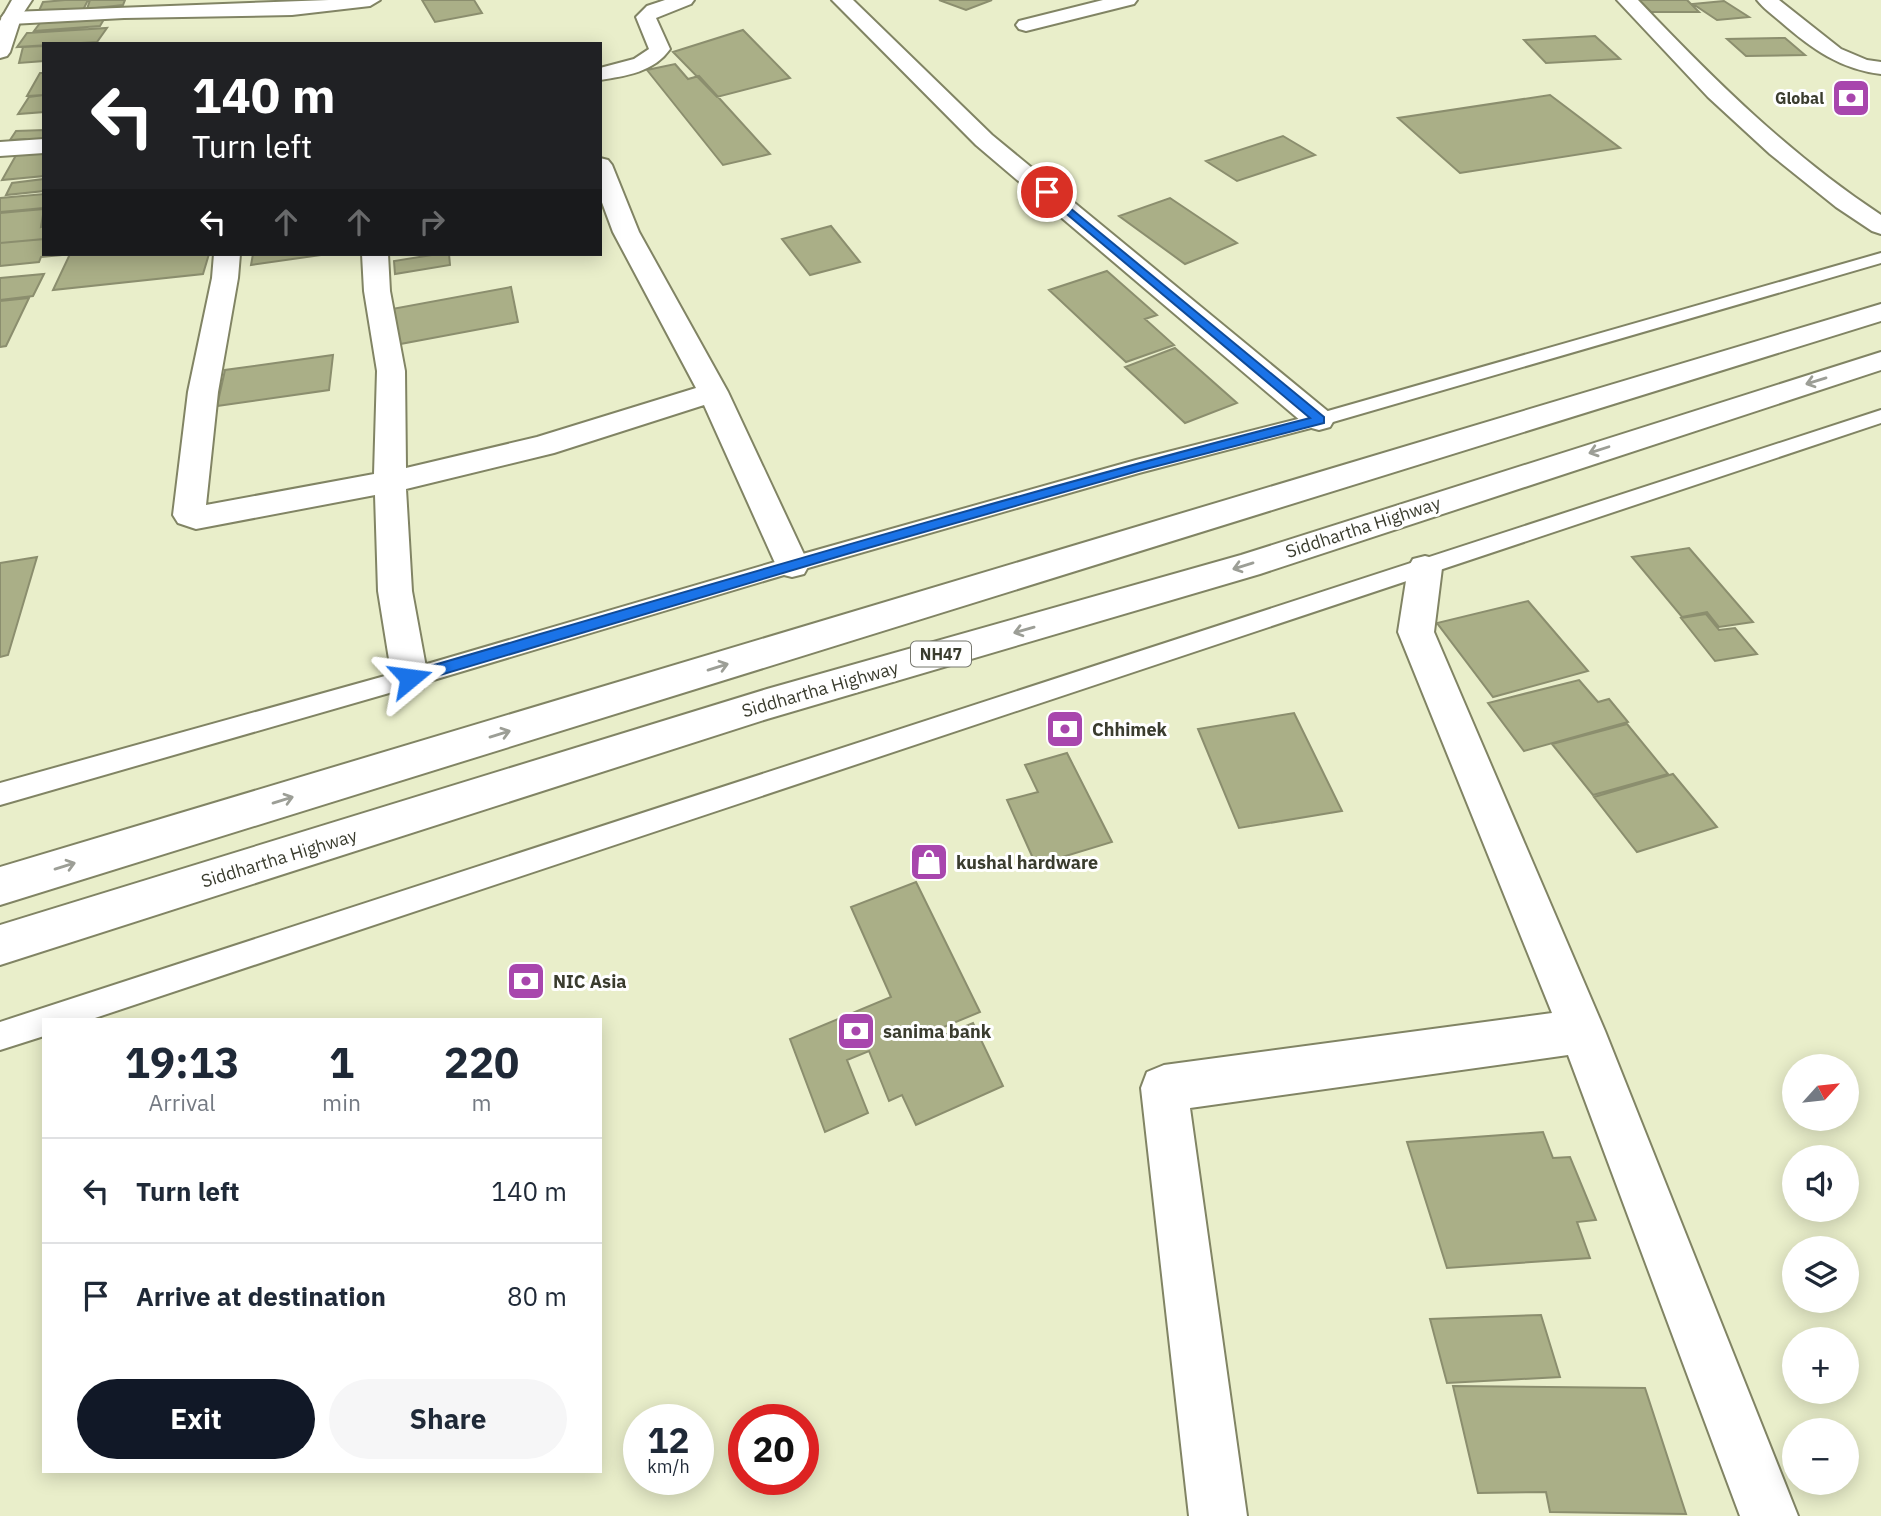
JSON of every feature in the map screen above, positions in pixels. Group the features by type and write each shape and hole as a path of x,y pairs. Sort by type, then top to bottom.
{"main road":[{"path":"0,52 11,12 287,10 338,6 370,0"},
{"path":"602,74 634,66 658,54 660,49 646,17 654,10 684,0"},
{"path":"842,0 984,140 1319,420"},
{"path":"1627,0 1720,99 1787,158 1881,226"},
{"path":"1768,0 1832,54 1862,66 1881,68"},
{"path":"1026,24 1114,1"},
{"path":"0,149 42,146"},
{"path":"602,170 626,232 713,392 792,565"},
{"path":"226,256 225,278 203,392 189,516 196,519 390,482 543,446 713,392"},
{"path":"374,256 377,290 391,371 390,482 395,590 410,678"},
{"path":"0,886 1881,312"},
{"name":"Siddhartha Highway","path":"0,945 767,704 1248,565 1881,361"},
{"path":"1426,568 1416,632 1582,1031 1769,1516"},
{"path":"1217,1516 1164,1088 1582,1031"}],"lane":[{"path":"0,794 410,678 792,565 1136,467 1319,420 1881,258"},
{"path":"55,1018 1881,416"},
{"path":"0,1036 42,1022"}],"building":[{"path":"88,0 83,10 37,15 43,2"},
{"path":"90,0 125,0 123,5 87,9"},
{"path":"422,0 474,0 482,13 435,22"},
{"path":"939,0 992,0 966,10"},
{"path":"1639,0 1687,0 1699,12 1651,12"},
{"path":"1724,1 1749,17 1717,20 1693,4"},
{"path":"107,14 100,26 34,31 43,19"},
{"path":"107,28 97,42 42,42 42,45 17,47 27,33"},
{"path":"743,30 790,78 717,97 673,52"},
{"path":"1595,36 1620,59 1546,63 1524,40"},
{"path":"1785,38 1805,55 1746,56 1727,39"},
{"path":"42,46 42,61 19,63 23,47"},
{"path":"675,64 688,79 699,76 770,154 723,165 647,70"},
{"path":"40,73 42,73 42,95 27,96"},
{"path":"42,95 42,112 18,114 29,97"},
{"path":"1550,95 1620,148 1460,173 1398,118"},
{"path":"42,130 42,145 21,146 25,139 10,140 16,131"},
{"path":"1283,136 1315,155 1237,181 1206,161"},
{"path":"42,148 42,176 2,180 19,150"},
{"path":"42,179 42,191 6,195 12,183"},
{"path":"42,194 42,208 0,212 0,198"},
{"path":"1170,198 1237,243 1185,264 1119,216"},
{"path":"42,209 42,239 0,243 0,213"},
{"path":"831,226 860,262 810,275 782,239"},
{"path":"42,239 42,256 52,256 41,257 39,262 0,266 0,243"},
{"path":"69,256 208,256 203,274 53,290"},
{"path":"253,256 314,256 251,265"},
{"path":"425,256 449,256 450,265 395,274 394,261"},
{"path":"1107,271 1157,315 1145,319 1174,345 1126,362 1049,290"},
{"path":"44,274 33,296 0,300 0,278"},
{"path":"511,287 518,322 395,345 392,309"},
{"path":"29,298 6,346 0,347 0,301"},
{"path":"1175,348 1237,403 1185,423 1125,367"},
{"path":"333,355 329,390 217,406 225,370"},
{"path":"1689,548 1753,622 1719,627 1707,612 1682,617 1632,557"},
{"path":"37,557 8,655 0,657 0,563"},
{"path":"1528,601 1588,671 1493,697 1437,623"},
{"path":"1706,614 1719,630 1735,628 1757,654 1715,661 1681,618"},
{"path":"1579,680 1598,702 1609,699 1628,722 1524,751 1488,703"},
{"path":"1294,713 1342,811 1239,828 1198,729"},
{"path":"1627,724 1668,774 1593,795 1552,744"},
{"path":"1067,753 1112,842 1036,865 1007,800 1038,792 1025,765"},
{"path":"1673,774 1717,827 1637,852 1594,797"},
{"path":"916,882 980,1012 929,1033 933,1040 973,1023 1003,1086 916,1125 902,1095 889,1101 869,1051 847,1060 868,1113 825,1132 790,1039 891,997 851,907"},
{"path":"1543,1132 1553,1158 1570,1157 1596,1220 1577,1222 1590,1258 1447,1268 1407,1142"},
{"path":"1541,1315 1560,1377 1447,1383 1430,1319"},
{"path":"1453,1386 1645,1388 1686,1514 1550,1512 1546,1492 1478,1493"}],"place":[{"name":"Global","path":"1851,98"},
{"name":"Chhimek","path":"1065,729"},
{"name":"kushal hardware","path":"929,862"},
{"name":"NIC Asia","path":"526,981"},
{"name":"sanima bank","path":"856,1031"}],"route":[{"path":"410,678 1136,467 1319,420 1047,192"}]}
